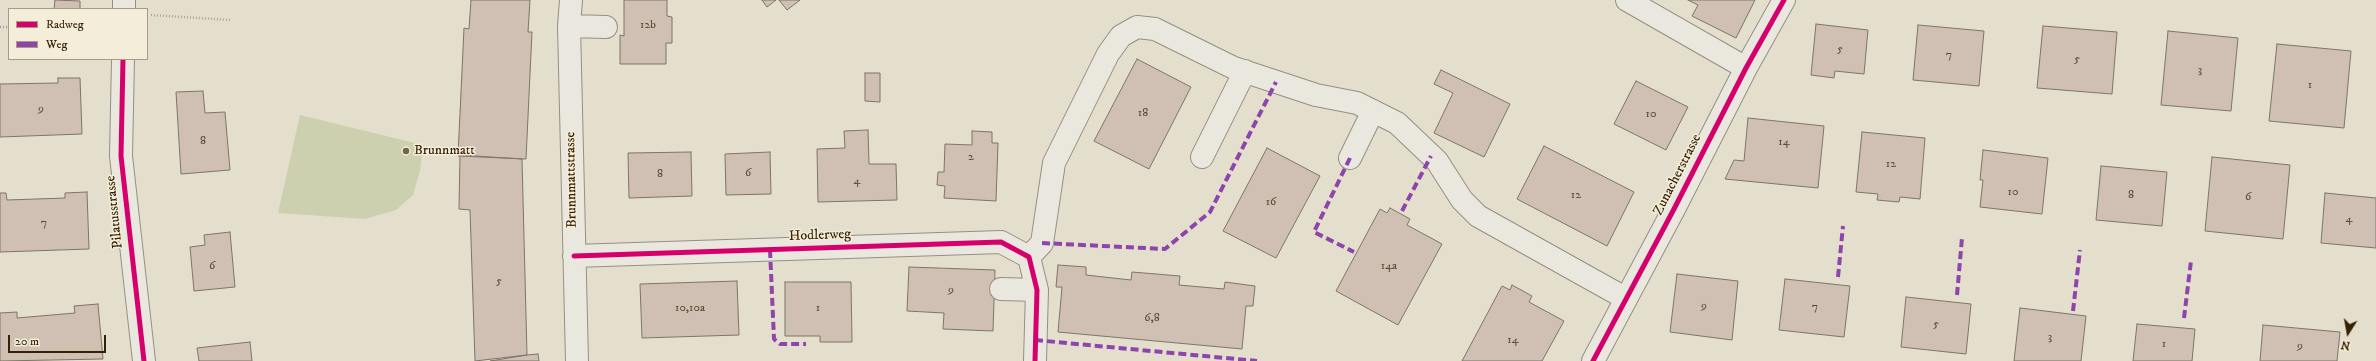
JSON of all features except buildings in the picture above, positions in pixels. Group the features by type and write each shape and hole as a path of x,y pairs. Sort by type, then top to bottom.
{"street":[{"name":"Brunnmattstrasse","path":"571,0 569,26 577,361"},
{"path":"1627,0 1746,68"},
{"name":"Zunacherstrasse","path":"1593,361 1625,298 1674,209 1746,68 1784,0"},
{"path":"569,26 606,27"},
{"path":"1035,361 1037,290 1029,257 1042,242 1054,162 1108,54 1121,36 1137,27 1155,29 1245,72 1316,95 1357,102 1397,123 1437,162 1462,200 1478,216 1625,298"},
{"name":"Pilatusstrasse","path":"123,60 121,156 144,361"},
{"path":"1202,157 1245,72"},
{"path":"1350,158 1373,111"},
{"name":"Hodlerweg","path":"574,256 1001,242 1029,257"},
{"path":"1001,289 1037,290"}],"path":[{"path":"148,15 230,20"}],"green space":[{"path":"300,115 423,145 420,171 413,195 396,210 365,219 278,213"}],"marked path":[{"path":"1042,243 1165,249 1210,212 1276,82"},
{"path":"1402,211 1431,156"},
{"path":"1350,158 1314,232 1354,252"},
{"path":"1838,277 1843,226"},
{"path":"1957,295 1962,238"},
{"path":"770,250 774,339 780,344 806,344"},
{"path":"2073,311 2080,250"},
{"path":"2184,318 2191,261"},
{"path":"1035,340 1257,361"}],"cycle path":[{"path":"1593,361 1674,209 1746,68 1784,0"},
{"path":"123,60 121,156 144,361"},
{"path":"574,256 1001,242 1029,257 1037,290 1035,361"}],"place":[{"name":"Brunnmatt","path":"406,151"}]}
